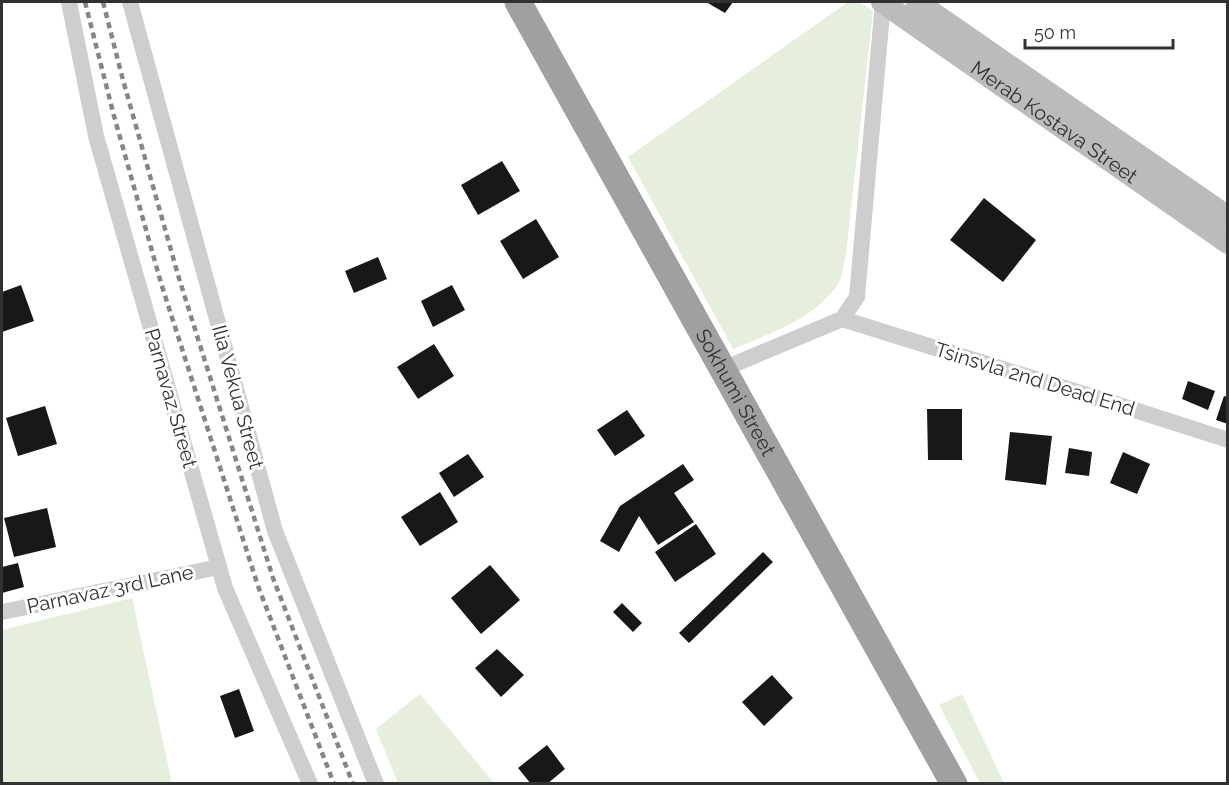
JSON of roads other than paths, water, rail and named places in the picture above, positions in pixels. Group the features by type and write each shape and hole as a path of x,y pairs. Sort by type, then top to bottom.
{"highway":[{"name":"Sokhumi Street","path":"518,2 954,783"}],"main road":[{"name":"Merab Kostava Street","path":"883,2 1227,243"},
{"name":"Merab Kostava Street","path":"917,2 1227,218"}],"street":[{"name":"Parnavaz Street","path":"69,2 96,136 225,588 310,783"},
{"name":"Ilia Vekua Street","path":"130,2 274,531 376,783"},
{"path":"723,369 843,319 857,297 883,2"},
{"name":"Tsinsvla 2nd Dead End","path":"843,319 1227,440"},
{"name":"Parnavaz 3rd Lane","path":"2,612 219,567"}],"railway":[{"path":"85,2 161,283 258,586 334,784"},
{"path":"103,2 178,275 273,578 353,784"}]}
